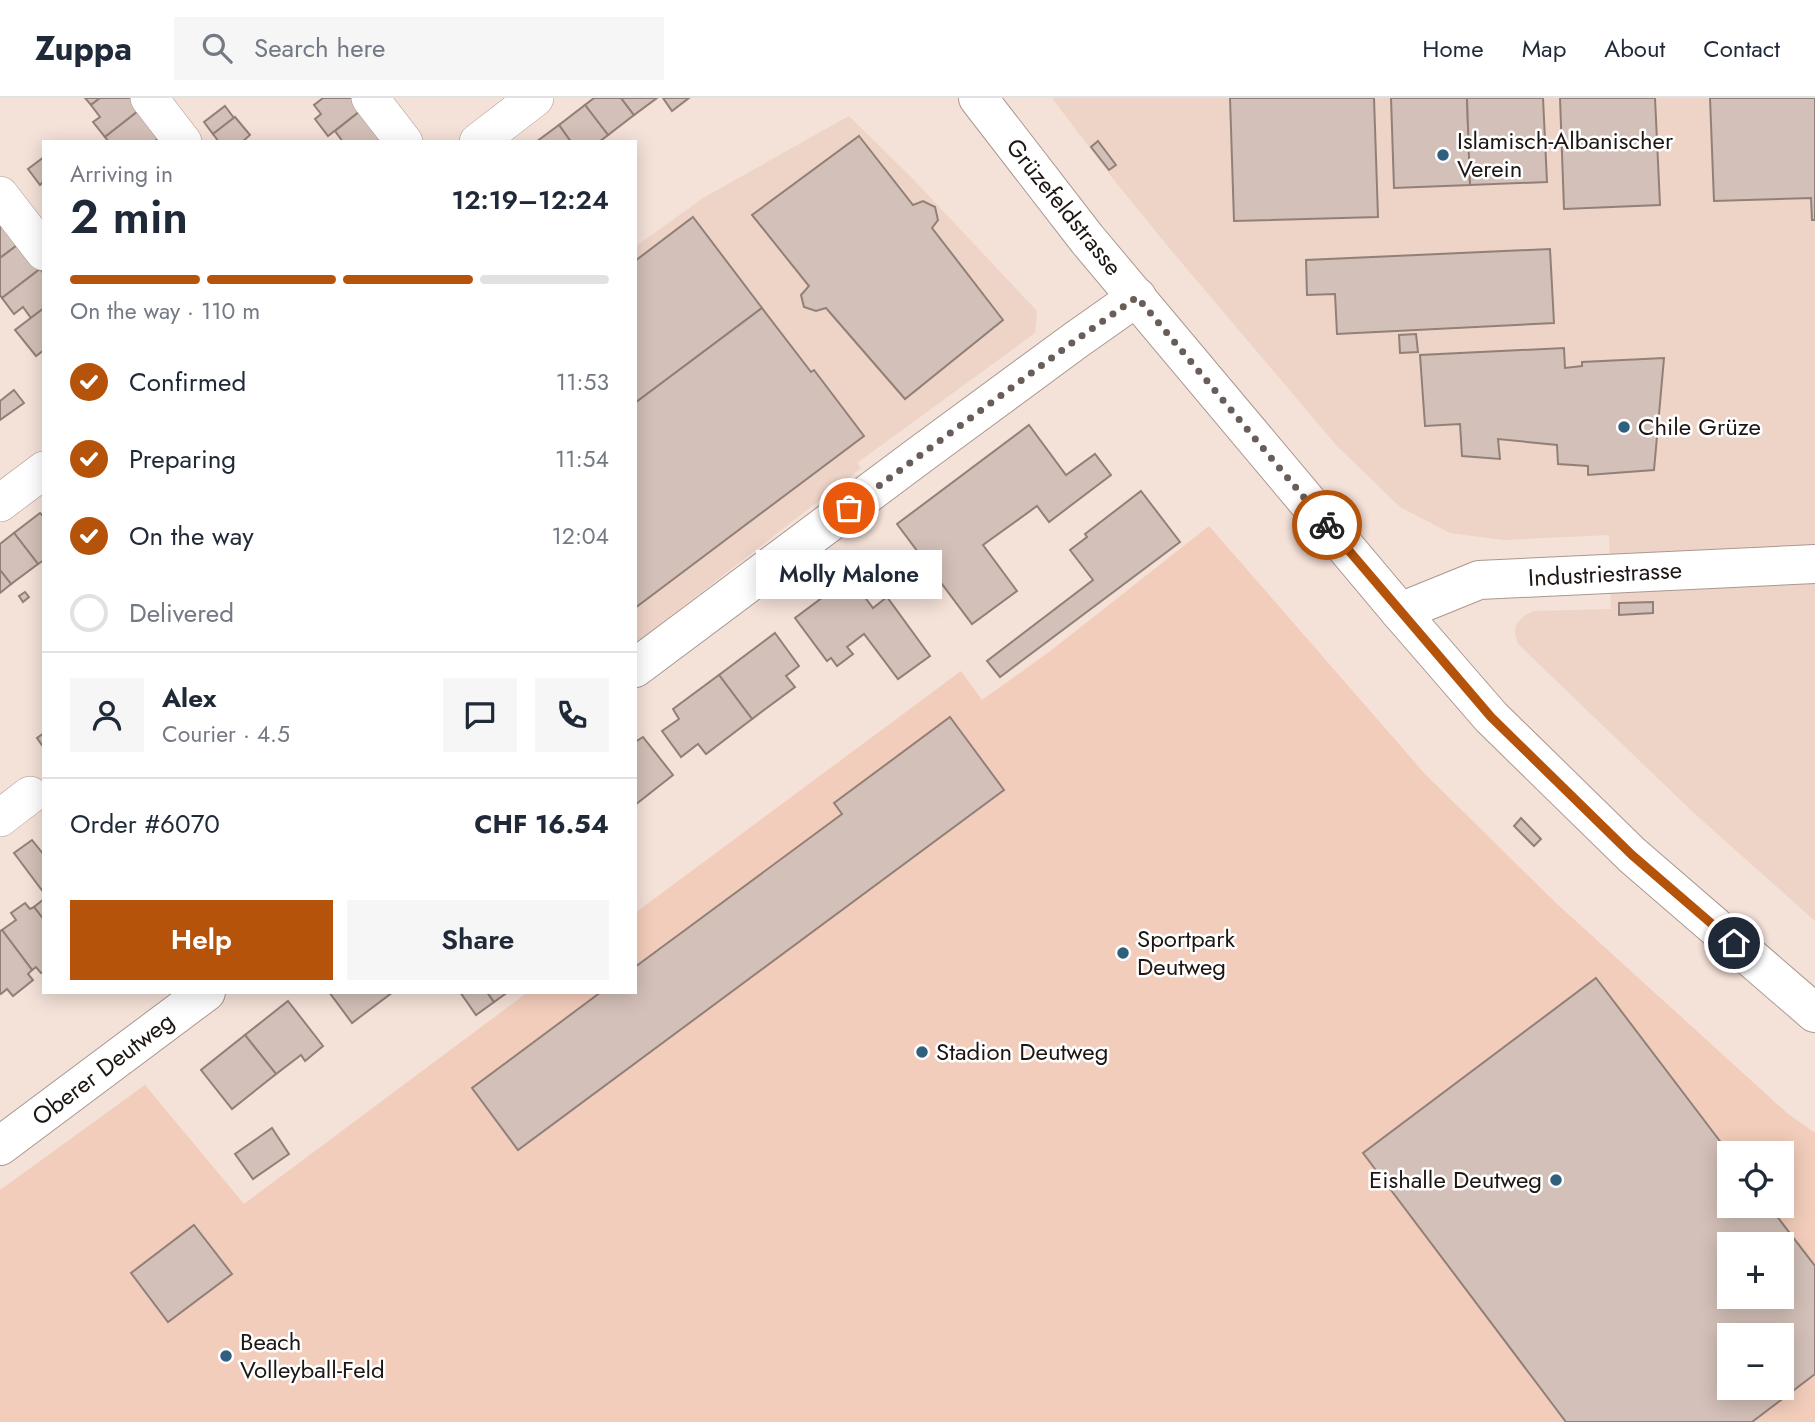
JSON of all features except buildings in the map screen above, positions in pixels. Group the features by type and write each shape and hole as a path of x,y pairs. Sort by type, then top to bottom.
{"street":[{"path":"149,98 181,140"},
{"path":"370,98 402,140"},
{"path":"481,140 535,98"},
{"name":"Grüzefeldstrasse","path":"978,98 1087,239 1491,717 1632,855 1815,1013"},
{"path":"0,195 42,249"},
{"path":"637,666 1137,297"},
{"path":"3,496 42,471"},
{"name":"Industriestrasse","path":"1400,612 1479,580 1815,564"},
{"path":"0,818 30,795"},
{"name":"Oberer Deutweg","path":"0,1146 203,994"}],"shaded area":[{"path":"1052,98 1815,98 1815,921 1695,814 1518,644 1516,625 1533,611 1611,609 1609,535 1504,540 1450,533 1400,507 1337,446 1170,249"},
{"path":"849,116 912,178 1037,311 1035,333 857,463 861,468 637,642 637,246 703,198"},
{"name":"Sportpark Deutweg","path":"1209,526 1425,774 1556,903 1787,1113 1815,1133 1815,1422 0,1422 0,1190 145,1085 244,1204 525,994 637,994 637,912 961,671 982,700 1049,652"}],"way so far":[{"path":"849,508 1137,297 1327,525"}],"place":[{"name":"Islamisch-Albanischer Verein","path":"1443,155"},
{"name":"Chile Grüze","path":"1624,427"},
{"name":"Molly Malone","path":"849,508"},
{"name":"Sportpark Deutweg","path":"1123,953"},
{"name":"Stadion Deutweg","path":"922,1052"},
{"name":"Eishalle Deutweg","path":"1556,1180"},
{"name":"Beach Volleyball-Feld","path":"226,1356"}],"route":[{"path":"1327,525 1491,717 1632,855 1734,943"}]}
